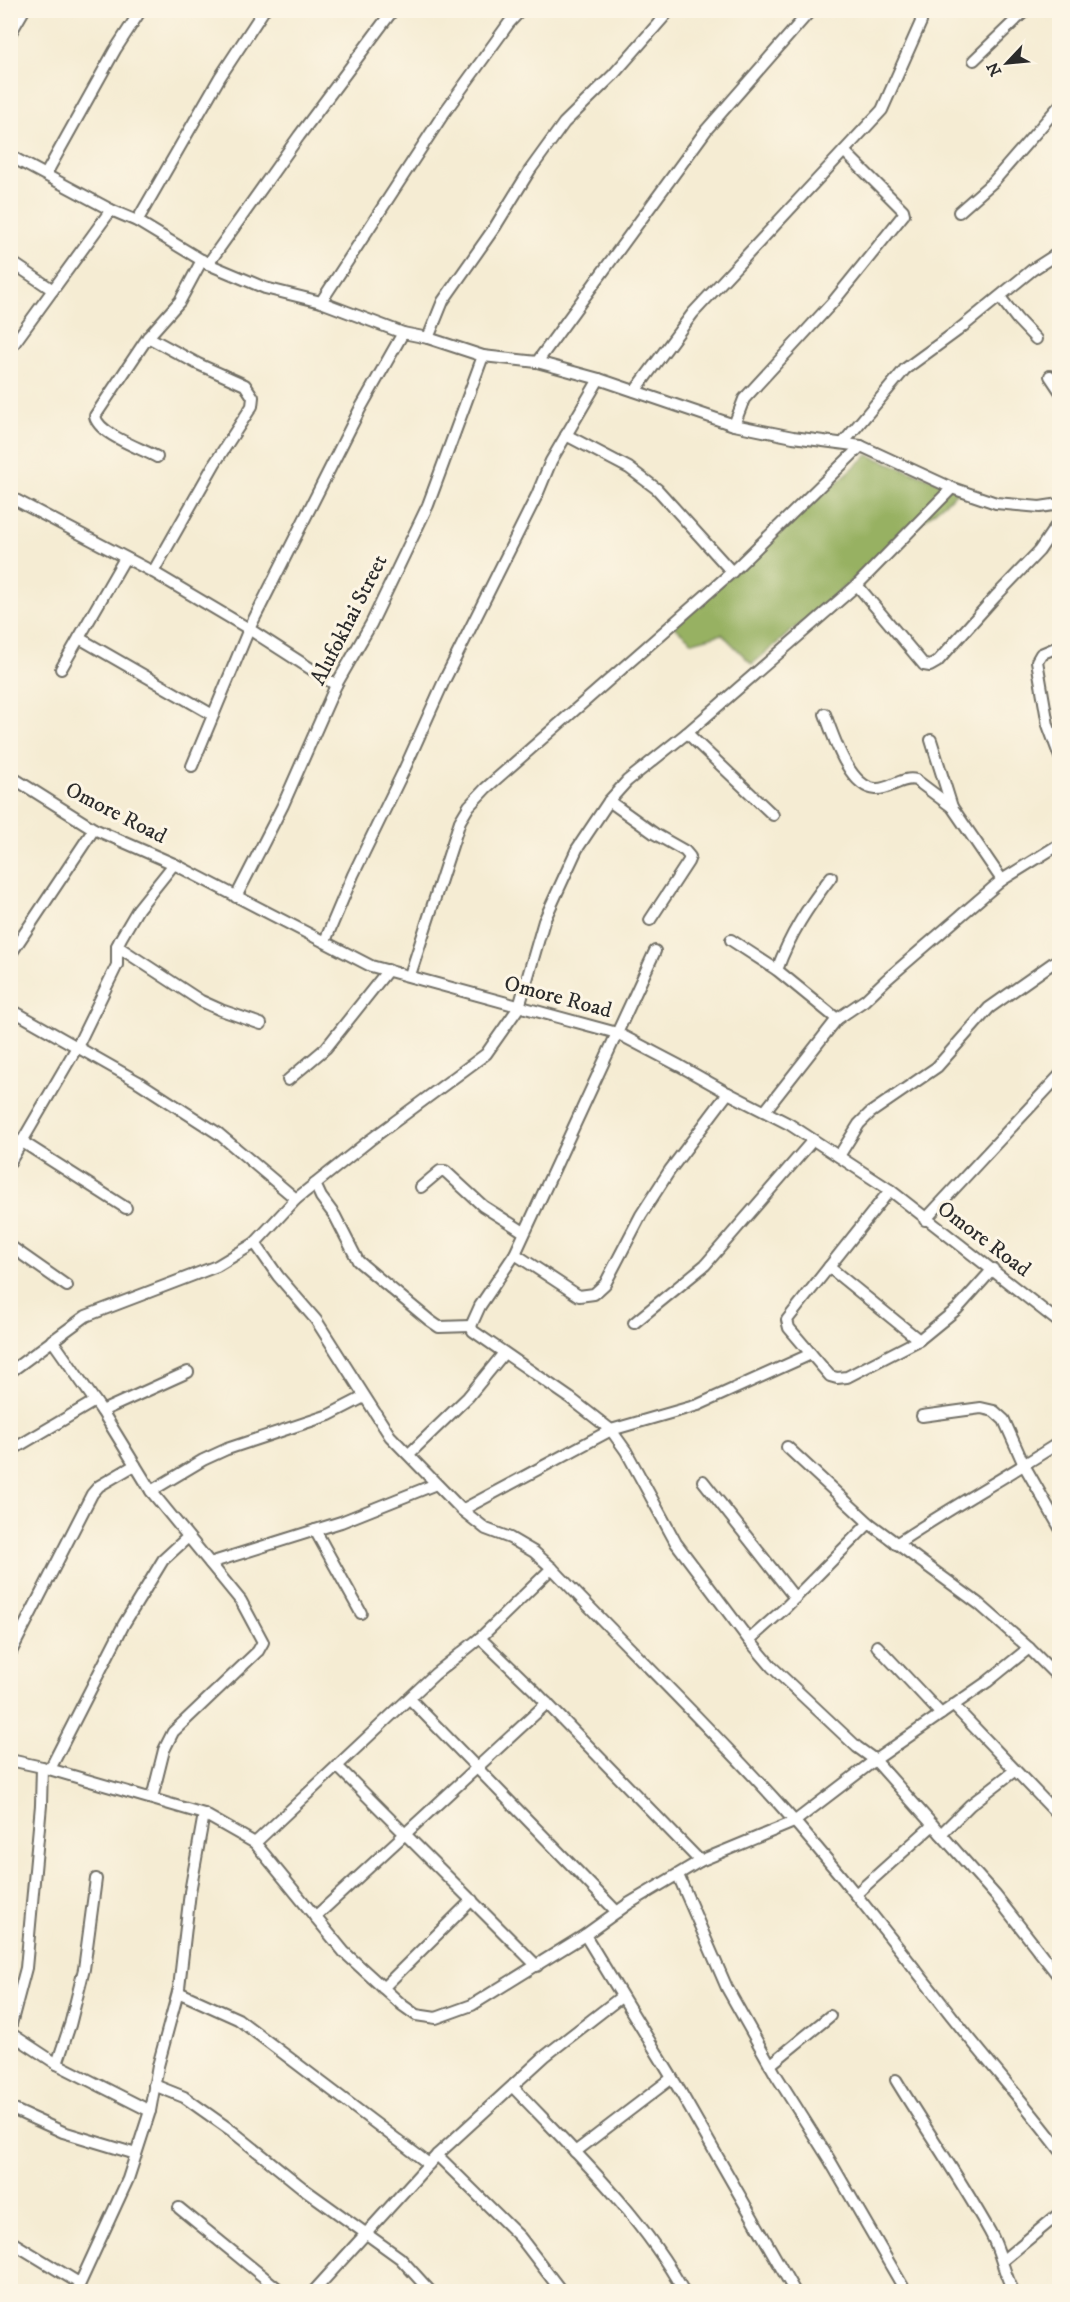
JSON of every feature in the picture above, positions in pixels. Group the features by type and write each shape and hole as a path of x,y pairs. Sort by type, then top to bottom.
{"street":[{"path":"10,34 24,10"},
{"path":"46,174 115,50 141,10"},
{"path":"137,221 220,77 264,10"},
{"path":"157,457 104,430 96,422 95,416 148,337 162,319 180,302 205,262 393,10"},
{"path":"321,302 444,113 509,23 521,10"},
{"path":"428,338 443,302 495,227 530,170 564,123 613,75 670,10"},
{"path":"537,363 707,129 811,10"},
{"path":"635,391 693,313 882,110 921,22 920,10"},
{"path":"974,60 1026,10"},
{"path":"959,212 993,182 1059,105"},
{"path":"734,425 744,399 833,302 904,214 903,210 844,151"},
{"path":"10,156 111,210 137,221 205,262 265,288 321,302 402,333 428,338 483,356 537,363 598,379 734,425 793,437 861,446 952,488 996,503 1040,507 1059,504"},
{"path":"10,349 111,210"},
{"path":"843,443 905,369 1032,270 1059,252"},
{"path":"10,261 53,290"},
{"path":"1000,297 1036,339"},
{"path":"192,765 249,629 360,410 402,333"},
{"path":"148,337 198,364 245,385 253,397 252,406 215,463 153,572"},
{"name":"Alufokhai Street","path":"236,897 283,805 336,685 370,624 428,505 483,356"},
{"path":"1050,376 1059,391"},
{"path":"325,941 353,875 444,681 537,495 551,461 598,379"},
{"path":"566,435 643,477 657,489 732,572"},
{"path":"410,975 460,821 469,806 486,788 732,572 861,446"},
{"path":"10,1372 86,1316 217,1266 255,1243 296,1199 370,1140 486,1054 519,1007 544,921 577,849 609,801 627,781 687,733 856,585 952,488"},
{"path":"12,501 153,572 249,629 336,685"},
{"path":"856,585 924,666 930,666 937,663 1039,551 1059,520"},
{"path":"61,669 125,558"},
{"path":"78,638 213,715"},
{"path":"1059,646 1041,654 1037,661 1048,725 1059,758"},
{"path":"825,714 839,751 855,777 867,787 877,790 910,778 952,807"},
{"path":"687,733 773,815"},
{"path":"931,740 952,807 1002,880"},
{"name":"Omore Road","path":"10,776 94,829 174,864 371,966 616,1033 765,1111 839,1156 890,1190 1059,1323"},
{"path":"609,801 690,856 650,920"},
{"path":"10,955 94,829"},
{"path":"765,1111 837,1019 865,1000 885,980 1002,880 1059,844"},
{"path":"10,1162 77,1047 117,966 117,946 138,909 174,864"},
{"path":"777,970 784,951 806,909 831,877"},
{"path":"731,939 777,970 837,1019"},
{"path":"117,946 201,1001 261,1024"},
{"path":"471,1326 480,1306 514,1254 655,951"},
{"path":"839,1156 859,1124 870,1113 937,1067 989,1008 1059,958"},
{"path":"288,1080 326,1048 388,970"},
{"path":"10,1009 137,1081 219,1134 296,1199"},
{"path":"926,1220 1059,1075"},
{"path":"514,1254 579,1296 594,1294 605,1284 641,1215 670,1170 728,1093"},
{"path":"634,1323 705,1265 813,1140"},
{"path":"21,1141 126,1208"},
{"path":"421,1187 440,1171 445,1171 483,1206 524,1232"},
{"path":"315,1184 321,1197 335,1216 358,1261 439,1327 471,1326"},
{"path":"890,1190 787,1320 789,1328 830,1376 847,1377 919,1340 957,1309 993,1269"},
{"path":"255,1243 278,1276 316,1320 390,1436 462,1510 486,1529 510,1538 534,1552 552,1568 723,1744 856,1894 959,2026 1022,2099 1059,2150"},
{"path":"10,1246 67,1286"},
{"path":"829,1268 919,1340"},
{"path":"471,1326 473,1330 570,1398 611,1430 626,1451 676,1542 749,1640 772,1667 857,1747 875,1760 996,1896 1059,1978"},
{"path":"52,1340 102,1411 152,1491 241,1601 263,1642 258,1651 173,1732 164,1750 152,1798"},
{"path":"409,1454 468,1397 504,1353"},
{"path":"462,1510 611,1430 698,1405 811,1354"},
{"path":"102,1411 188,1372"},
{"path":"152,1491 203,1460 227,1449 329,1416 364,1397"},
{"path":"10,1451 95,1401"},
{"path":"922,1416 981,1408 994,1412 1004,1420 1024,1465 1059,1528"},
{"path":"896,1544 1059,1442"},
{"path":"787,1447 869,1523 978,1604 1029,1648 1059,1678"},
{"path":"10,1654 92,1494 99,1486 135,1465"},
{"path":"703,1481 795,1599"},
{"path":"210,1563 342,1522 436,1484"},
{"path":"749,1640 795,1599 869,1523"},
{"path":"315,1530 361,1613"},
{"path":"150,2111 57,2064 10,2030 26,1968 46,1768 124,1624 163,1560 188,1537"},
{"path":"255,1843 435,1674 480,1638 552,1568"},
{"path":"480,1638 547,1703 700,1861"},
{"path":"877,1646 941,1714"},
{"path":"10,1760 46,1768 204,1814 255,1843 344,1952 416,2015 436,2018 472,2005 700,1861 794,1822 1029,1648"},
{"path":"410,1699 617,1912"},
{"path":"315,1917 547,1703"},
{"path":"953,1706 1059,1817"},
{"path":"337,1766 537,1966"},
{"path":"941,1834 970,1805 1014,1771"},
{"path":"10,2241 78,2287 129,2178 150,2111 158,2066 178,1992 190,1892 204,1814"},
{"path":"856,1894 933,1825"},
{"path":"678,1875 727,1988 770,2065 829,2159 906,2292"},
{"path":"57,2064 70,2025 84,1969 96,1879"},
{"path":"383,1988 472,1900"},
{"path":"585,1935 672,2078 795,2292"},
{"path":"178,1992 238,2019 429,2164"},
{"path":"313,2292 437,2155 545,2056 621,1997"},
{"path":"770,2065 830,2016"},
{"path":"575,2152 672,2078"},
{"path":"896,2080 935,2145 972,2199 998,2247 1008,2282 1014,2292"},
{"path":"154,2085 184,2097 232,2130 304,2189 400,2258 431,2292"},
{"path":"513,2087 602,2180 669,2264 684,2292"},
{"path":"10,2108 63,2132 136,2154"},
{"path":"437,2155 520,2237 562,2292"},
{"path":"179,2208 282,2292"},
{"path":"1002,2261 1059,2213"}],"green space":[{"path":"868,455 960,490 752,664 722,634 693,642 673,626"}]}
